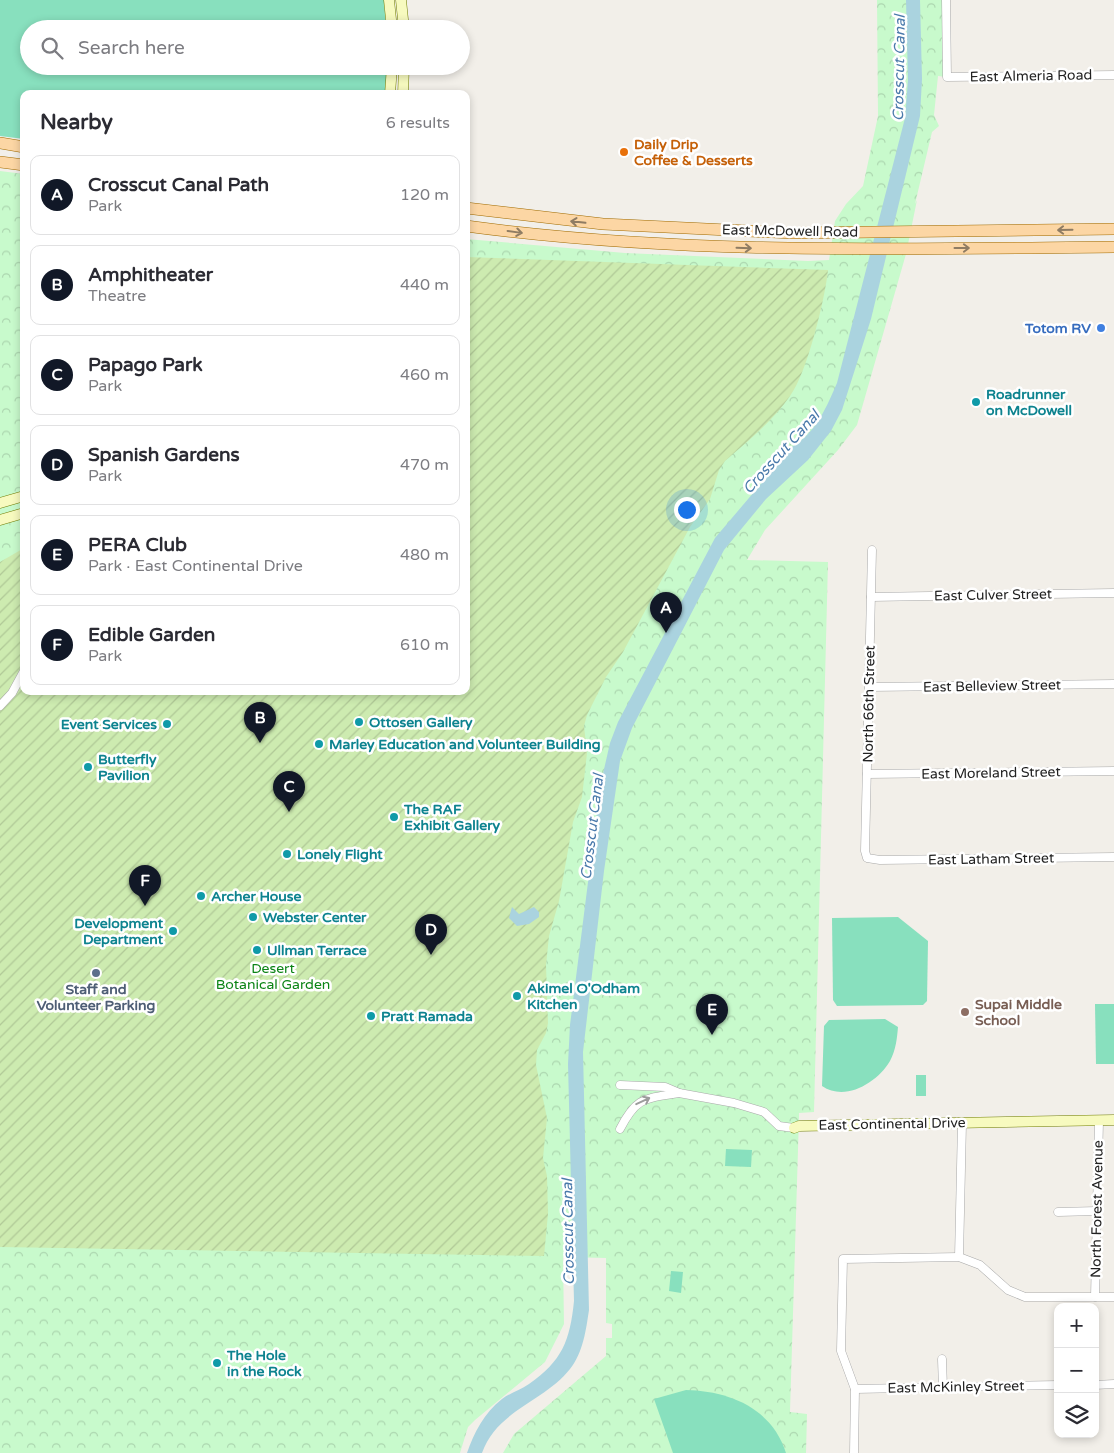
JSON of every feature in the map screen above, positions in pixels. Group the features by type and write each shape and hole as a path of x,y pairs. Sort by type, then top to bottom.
{"main road":[{"path":"0,144 20,146"},
{"path":"0,162 20,164"},
{"name":"East McDowell Road","path":"470,208 603,224 792,233 1114,229"},
{"name":"East McDowell Road","path":"470,226 562,237 715,247 870,249 1114,247"},
{"path":"562,237 597,233 626,234 644,227 670,237 715,247"}],"street":[{"path":"389,0 391,20"},
{"path":"401,0 403,20"},
{"name":"East Almeria Road","path":"946,0 947,77 1114,75"},
{"path":"390,90 391,75"},
{"path":"403,90 404,75"},
{"path":"0,502 20,497"},
{"path":"0,520 20,514"},
{"name":"North 66th Street","path":"868,858 866,851 867,774 872,550"},
{"name":"East Culver Street","path":"871,597 1114,593"},
{"path":"0,706 12,693 20,679"},
{"name":"East Belleview Street","path":"869,687 1114,684"},
{"name":"East Moreland Street","path":"867,774 1114,771"},
{"name":"East Latham Street","path":"868,858 880,860 1114,857"},
{"name":"East Continental Drive","path":"620,1085 664,1087 679,1093 750,1108 764,1112 779,1126 794,1128 799,1126 1114,1120"},
{"name":"East Continental Drive","path":"620,1128 630,1110 639,1102 656,1096 679,1093"},
{"name":"North Forest Avenue","path":"1095,1297 1099,1120"},
{"path":"959,1257 962,1123"},
{"path":"1058,1212 1097,1211"},
{"path":"854,1453 855,1390 841,1351 843,1259 959,1257 980,1265 1003,1286 1019,1295 1037,1299 1114,1297"},
{"path":"942,1359 943,1388"},
{"path":"1099,1385 1114,1384"},
{"name":"East McKinley Street","path":"855,1390 1054,1386"}],"green space":[{"path":"0,0 384,0 385,20 20,20 20,75 386,75 385,90 20,90 20,138 0,136"},
{"path":"877,0 946,0 947,77 938,76 934,115 939,126 932,132 915,204 917,200 906,254 857,425 838,450 765,530 747,560 828,562 814,1112 799,1113 790,1412 807,1414 806,1453 503,1453 514,1434 606,1356 606,1338 612,1338 612,1324 606,1323 606,1258 563,1257 564,1324 545,1362 468,1427 460,1453 0,1453 0,171 20,174 20,695 470,695 470,239 625,253 808,261 829,260 835,221 846,204 863,186 878,116"},
{"name":"Desert Botanical Garden","path":"470,257 828,270 823,299 809,354 796,385 776,414 725,461 719,470 710,499 690,527 623,652 606,677 587,715 584,726 587,753 582,797 573,822 559,901 549,936 546,965 548,1023 546,1033 537,1050 536,1065 547,1118 543,1158 547,1176 548,1214 544,1256 0,1247 0,562 20,550 20,695 470,695"},
{"path":"898,917 928,941 927,1001 923,1005 837,1006 833,1000 832,918"},
{"path":"1095,1004 1114,1004 1114,1064 1096,1064"},
{"path":"885,1019 898,1027 894,1053 884,1069 869,1083 850,1091 841,1092 822,1086 824,1026 829,1020"},
{"path":"916,1075 926,1075 926,1096 916,1096"},
{"path":"726,1149 752,1150 751,1167 725,1166"},
{"path":"671,1271 683,1272 681,1293 669,1291"},
{"path":"686,1390 718,1394 747,1405 771,1424 786,1453 673,1453 654,1399"}],"water":[{"path":"906,0 920,0 922,79 920,116 871,319 842,410 831,431 808,460 766,499 724,550 632,728 620,761 604,871 583,1052 589,1310 583,1341 574,1363 559,1380 498,1426 489,1438 482,1453 467,1453 476,1431 490,1411 502,1399 529,1384 557,1358 567,1339 570,1328 574,1301 568,1064 570,1025 600,787 610,743 618,722 715,538 793,446 808,434 825,410 837,383 905,118 908,80"},
{"path":"512,907 519,914 534,907 539,912 539,917 529,924 517,926 509,918"}],"place":[{"name":"Daily Drip Coffee & Desserts","path":"624,152"},
{"name":"Totom RV","path":"1101,328"},
{"name":"Roadrunner on McDowell","path":"976,402"},
{"name":"Crosscut Canal Path","path":"666,633"},
{"name":"Ottosen Gallery","path":"359,722"},
{"name":"Event Services","path":"167,724"},
{"name":"Amphitheater","path":"260,743"},
{"name":"Marley Education and Volunteer Building","path":"319,744"},
{"name":"Butterfly Pavilion","path":"88,767"},
{"name":"Papago Park","path":"289,812"},
{"name":"The RAF Exhibit Gallery","path":"394,817"},
{"name":"Lonely Flight","path":"287,854"},
{"name":"Archer House","path":"201,896"},
{"name":"Edible Garden","path":"145,906"},
{"name":"Webster Center","path":"253,917"},
{"name":"Development Department","path":"173,931"},
{"name":"Ullman Terrace","path":"257,950"},
{"name":"Spanish Gardens","path":"431,955"},
{"name":"Staff and Volunteer Parking","path":"96,973"},
{"name":"Akimel O'Odham Kitchen","path":"517,996"},
{"name":"Supai Middle School","path":"965,1012"},
{"name":"Pratt Ramada","path":"371,1016"},
{"name":"PERA Club","path":"712,1035"},
{"name":"The Hole in the Rock","path":"217,1363"}],"water label":[{"name":"Crosscut Canal","path":"899,68"},
{"name":"Crosscut Canal","path":"781,452"},
{"name":"Crosscut Canal","path":"592,827"},
{"name":"Crosscut Canal","path":"568,1232"}]}
